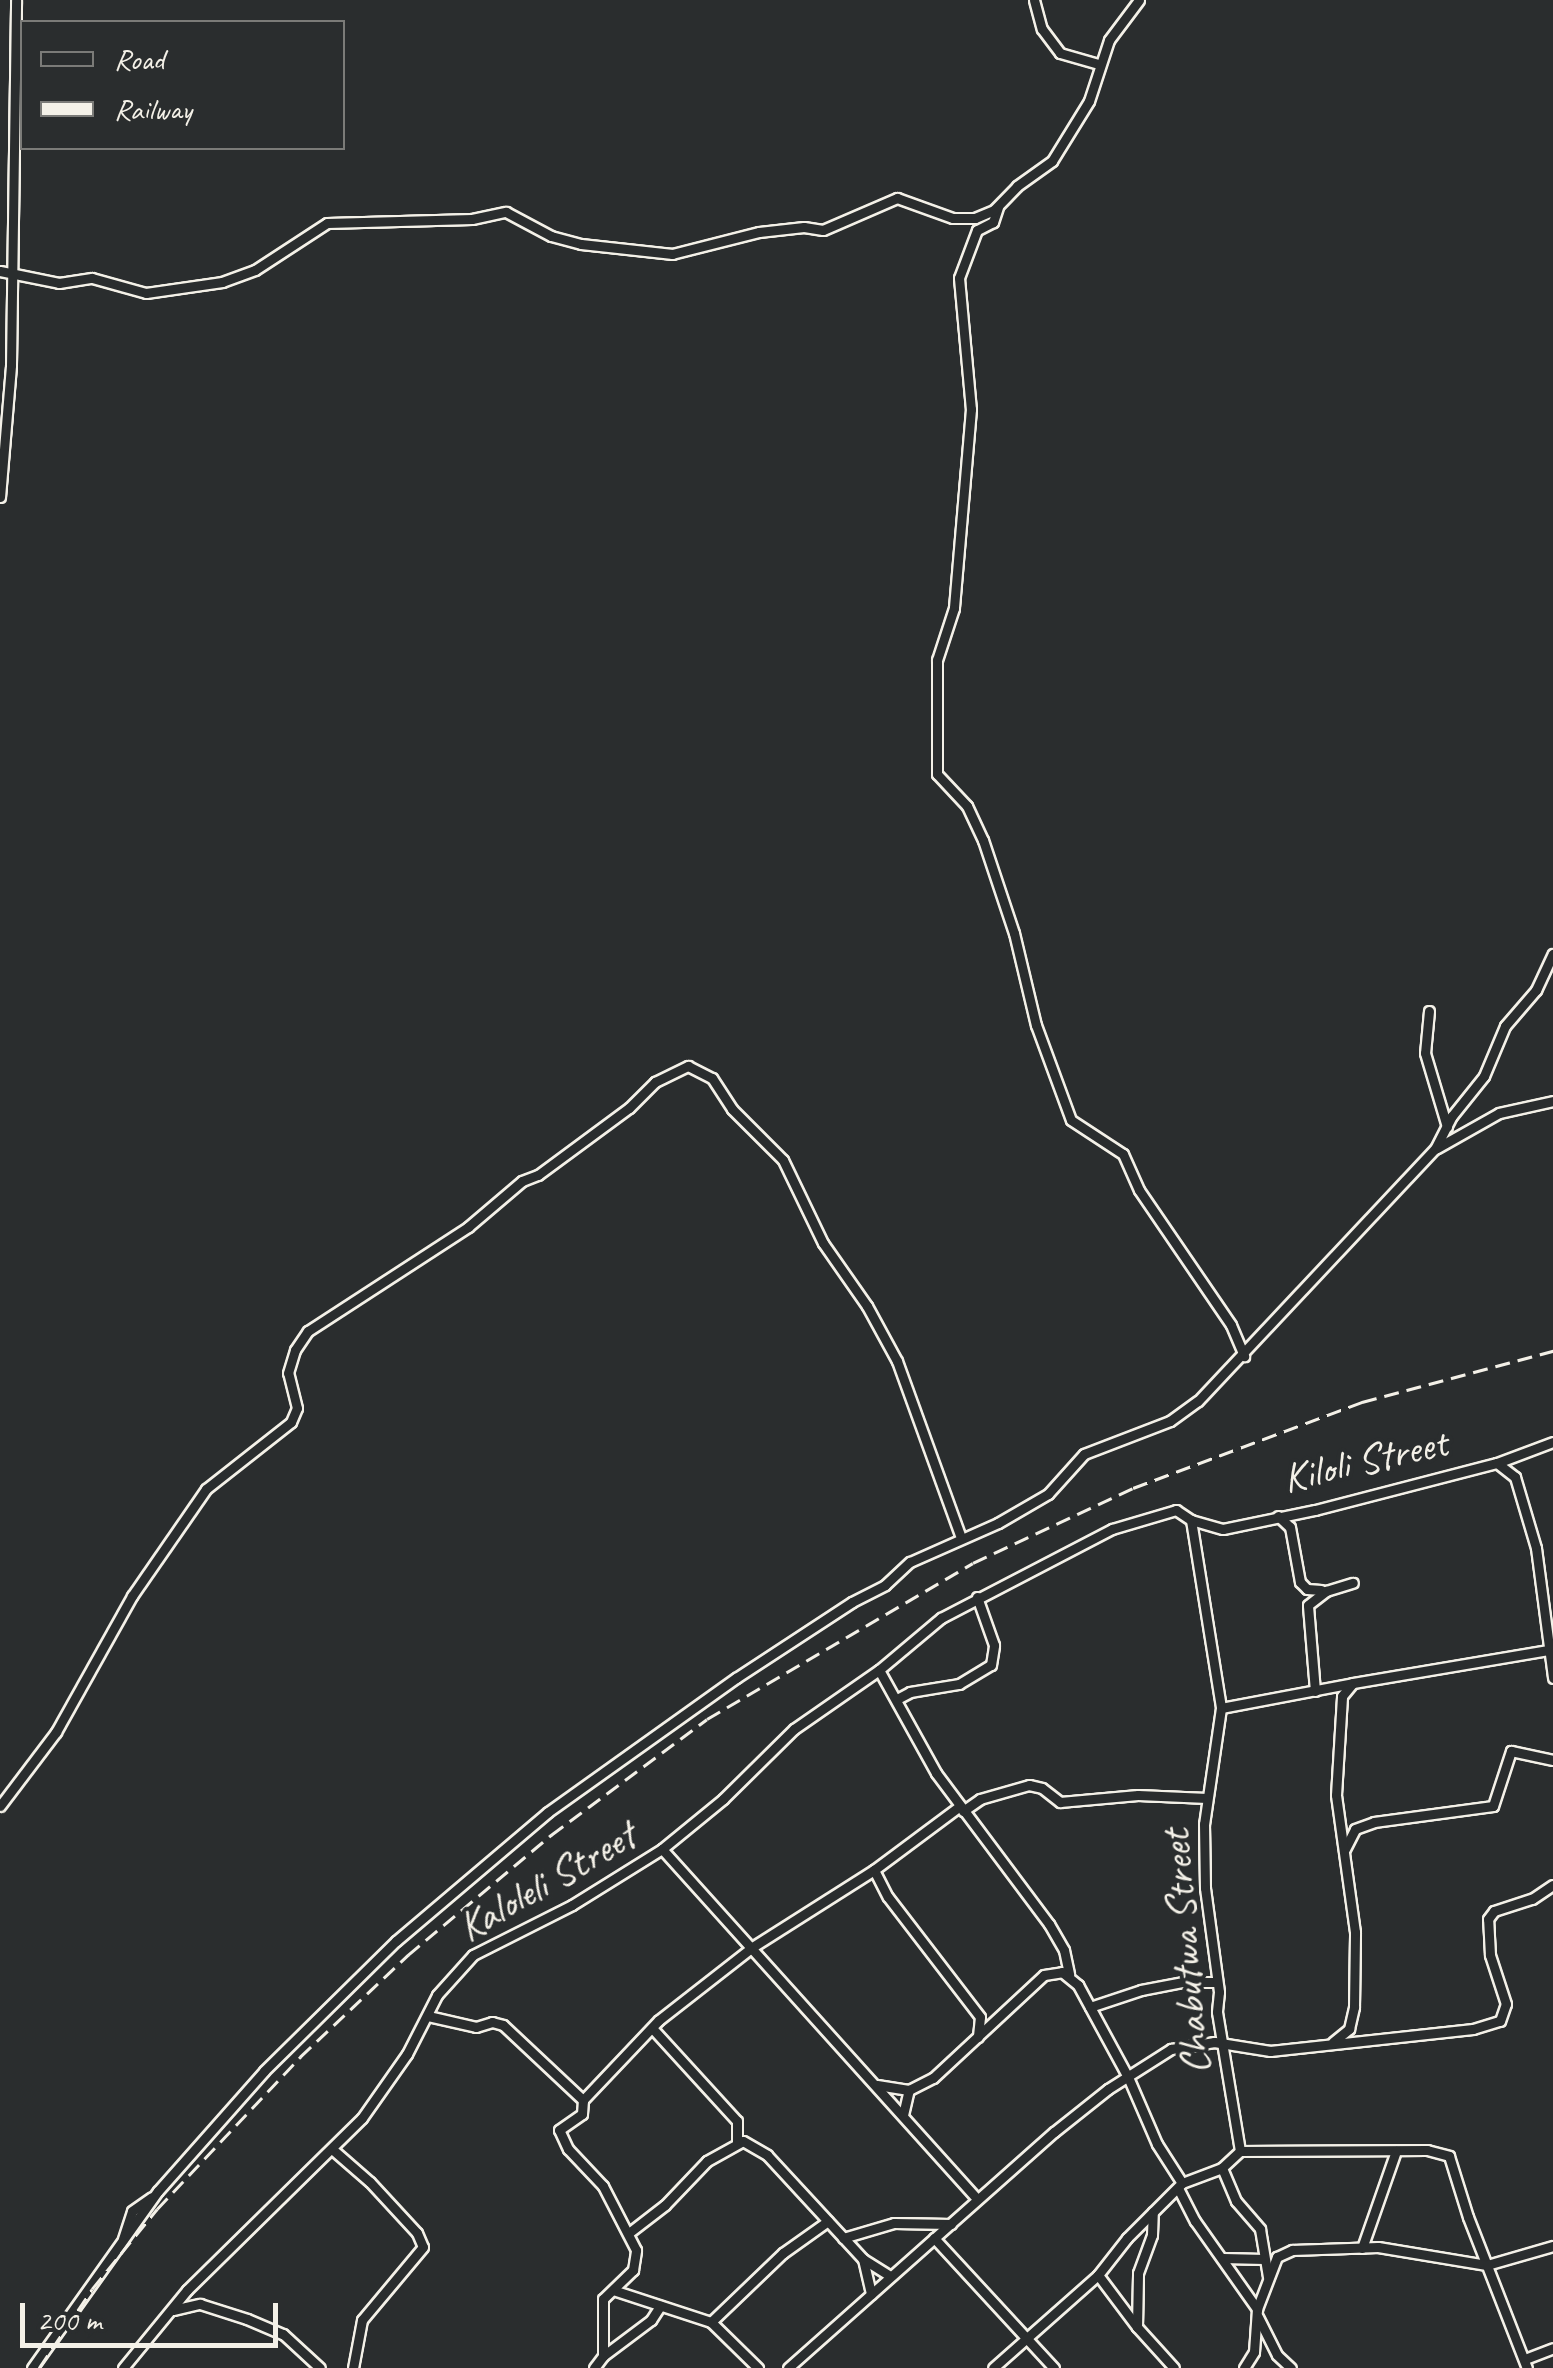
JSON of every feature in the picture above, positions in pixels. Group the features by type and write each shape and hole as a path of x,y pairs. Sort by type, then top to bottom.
{"street":[{"path":"0,498 9,414 14,273 16,0"},
{"path":"1034,0 1042,29 1060,53 1098,64"},
{"path":"0,271 58,283 94,278 146,293 222,282 255,270 326,222 472,219 506,212 550,236 580,244 672,254 759,232 804,226 823,230 897,198 962,219 979,217 1052,161 1089,101 1098,64 1112,34 1139,0"},
{"path":"999,205 994,221 974,236 959,278 971,409 954,608 937,660 937,774 967,806 983,840 1002,892 1036,1025 1071,1120 1123,1154 1140,1190 1231,1326 1244,1356"},
{"path":"1436,1149 1480,1082 1505,1026 1536,990 1553,954"},
{"path":"1430,1011 1425,1053 1447,1127"},
{"path":"0,1806 56,1732 132,1596 206,1488 291,1422 297,1408 288,1373 295,1350 308,1330 468,1227 522,1182 538,1175 629,1108 655,1082 684,1067 712,1078 732,1109 783,1160 823,1243 867,1306 897,1362 961,1538"},
{"path":"32,2368 155,2196 264,2071 346,1988 548,1812 736,1678 894,1579 910,1562 1048,1494 1084,1454 1182,1415 1244,1356 1349,1245 1408,1173 1436,1149 1498,1113 1553,1101"},
{"name":"Kiloli Street","path":"1191,1520 1223,1529 1315,1510 1497,1463 1553,1442"},
{"path":"1497,1463 1514,1477 1536,1548 1553,1678"},
{"path":"662,1849 723,1799 794,1729 977,1596 1128,1523 1176,1510 1191,1520"},
{"path":"1278,1516 1290,1527 1300,1582 1307,1589 1326,1590 1353,1583"},
{"name":"Chabutwa Street","path":"1191,1520 1221,1708 1207,1798 1205,1888 1240,2151"},
{"path":"1315,1690 1308,1605 1326,1590"},
{"path":"898,1699 910,1692 960,1684 991,1665 994,1645 977,1596"},
{"path":"1221,1708 1548,1650"},
{"path":"879,1670 898,1699 921,1750 1050,1924 1064,1950 1068,1974 1128,2077 1157,2144 1257,2312 1280,2360 1291,2368"},
{"path":"1328,2045 1348,2030 1353,2014 1355,1932 1336,1755 1339,1708 1353,1682"},
{"path":"1344,1852 1352,1832 1361,1826 1494,1806 1511,1751 1553,1760"},
{"path":"603,2356 601,2307 633,2270 637,2259 630,2232 603,2186 559,2136 561,2128 582,2114 583,2100 652,2028 751,1948 980,1799 1030,1785 1042,1788 1060,1802 1138,1795 1207,1798"},
{"name":"Kaloleli Street","path":"123,2368 171,2310 332,2149 387,2085 447,1982 473,1955 572,1905 662,1849 976,2198"},
{"path":"874,1870 888,1897 980,2017 978,2037"},
{"path":"788,2368 952,2224 976,2198 1094,2099 1171,2049 1199,2042 1270,2051 1462,2031 1500,2021 1506,2004 1490,1955 1488,1919 1494,1911 1532,1899 1553,1886"},
{"path":"875,2084 908,2090 933,2078 1044,1975 1068,1974"},
{"path":"1090,2006 1141,1990 1216,1982"},
{"path":"428,2016 476,2027 492,2022 503,2025 583,2100"},
{"path":"980,2017 1001,2018"},
{"path":"652,2028 737,2121 738,2142"},
{"path":"903,2115 908,2090"},
{"path":"738,2142 767,2155 863,2259 890,2276"},
{"path":"630,2232 665,2205 707,2161 738,2142"},
{"path":"332,2149 370,2182 417,2233 423,2248 362,2320 353,2368"},
{"path":"993,2368 1098,2275 1180,2186 1222,2168 1240,2151 1442,2151 1449,2156 1526,2364 1553,2348"},
{"path":"1362,2248 1396,2152"},
{"path":"1222,2168 1236,2201 1257,2224 1270,2279"},
{"path":"1136,2328 1138,2272 1152,2236 1153,2212"},
{"path":"711,2322 783,2253 828,2221"},
{"path":"843,2238 894,2223 952,2224"},
{"path":"934,2238 1054,2368"},
{"path":"1244,2368 1252,2358 1257,2312 1273,2264 1283,2252 1362,2248 1446,2256 1487,2265 1553,2246"},
{"path":"1223,2258 1264,2259"},
{"path":"863,2259 871,2294"},
{"path":"1098,2275 1136,2328 1174,2368"},
{"path":"613,2290 711,2322 758,2368"},
{"path":"171,2310 200,2304 247,2319 283,2334 320,2368"},
{"path":"594,2368 603,2356 652,2320 660,2306"}],"railway":[{"path":"39,2368 92,2289 157,2209 300,2057 408,1955 551,1835 707,1719 973,1563 1133,1488 1362,1402 1553,1351"}]}
